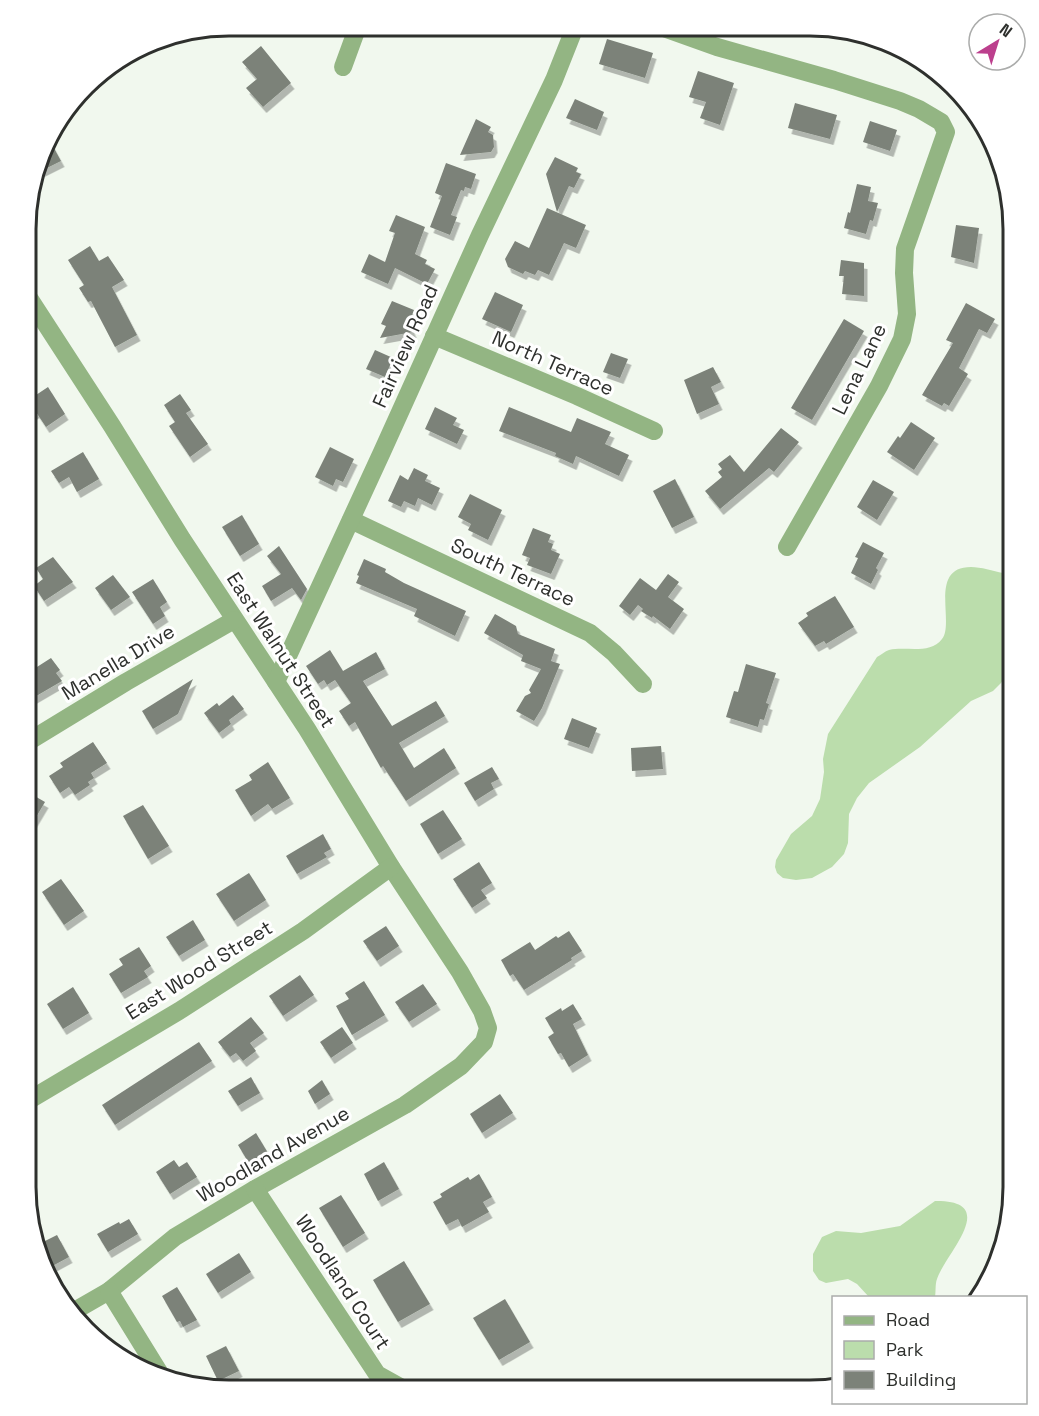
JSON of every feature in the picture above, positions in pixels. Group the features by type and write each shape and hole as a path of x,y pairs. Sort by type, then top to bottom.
{"street":[{"path":"343,67 354,36"},
{"name":"Fairview Road","path":"276,682 480,235 554,80 571,36"},
{"name":"Lena Lane","path":"686,36 900,101 941,122 946,132 905,249 907,314 902,339 879,386 787,547"},
{"name":"East Walnut Street","path":"36,310 234,620 307,729 391,867 460,972 482,1011 489,1028 487,1033"},
{"name":"North Terrace","path":"434,336 654,431"},
{"name":"South Terrace","path":"351,520 590,633 614,653 643,684"},
{"name":"Manella Drive","path":"36,737 234,620"},
{"name":"East Wood Street","path":"36,1096 189,1005 303,931 391,867"},
{"name":"Woodland Avenue","path":"79,1308 108,1291 176,1237 255,1189 405,1105 461,1066 484,1042 487,1033"},
{"name":"Woodland Court","path":"255,1189 377,1374 388,1380"},
{"path":"108,1291 154,1364"}],"green space":[{"path":"983,568 1003,573 1003,680 1001,683 993,691 971,701 920,747 869,783 857,798 849,814 848,843 844,854 832,867 812,878 796,880 783,878 777,873 776,860 791,834 812,816 820,799 824,772 823,759 828,734 877,657 889,650 917,649 937,644 945,631 946,586 950,576 958,569"},
{"path":"935,1201 955,1203 965,1209 967,1219 964,1230 937,1279 935,1296 868,1296 857,1284 848,1279 826,1283 819,1280 813,1271 813,1254 822,1237 836,1231 861,1233 900,1226"}],"building":[{"path":"607,39 653,53 645,78 599,64"},
{"path":"261,46 291,83 263,107 246,88 257,79 242,62"},
{"path":"698,71 734,83 720,125 700,118 706,102 689,97"},
{"path":"575,99 604,112 597,130 566,118"},
{"path":"795,103 837,115 830,139 788,128"},
{"path":"476,119 491,127 488,132 493,135 494,147 491,152 460,155"},
{"path":"870,121 897,130 890,151 863,142"},
{"path":"54,149 61,161 46,169"},
{"path":"555,157 578,168 576,172 581,174 574,188 569,186 557,212 546,174"},
{"path":"446,163 476,174 471,189 465,187 464,191 461,190 451,215 457,217 450,235 430,227 442,196 435,193"},
{"path":"857,184 871,187 868,201 878,203 873,221 870,220 866,234 844,228"},
{"path":"547,208 586,225 576,248 564,243 549,275 538,270 535,275 525,271 523,274 508,267 505,259 515,241 529,248"},
{"path":"396,215 425,227 415,254 427,260 425,264 435,269 427,284 395,268 388,284 361,272 369,254 385,262 395,233 389,231"},
{"path":"956,225 979,228 974,263 951,257"},
{"path":"90,246 99,261 108,256 124,280 112,287 137,335 115,347 91,301 88,302 79,288 84,285 68,260"},
{"path":"841,260 864,263 864,296 842,294 844,276 839,276"},
{"path":"495,292 523,305 511,332 482,319"},
{"path":"392,301 414,310 409,323 413,332 380,338 386,326 381,324"},
{"path":"966,303 995,319 987,333 979,329 959,368 968,374 949,406 944,403 942,406 922,395 953,343 946,340"},
{"path":"844,319 864,331 812,420 791,408"},
{"path":"375,350 393,358 385,377 366,369"},
{"path":"611,353 628,359 620,378 603,372"},
{"path":"713,367 721,382 711,387 719,404 697,414 684,380"},
{"path":"48,387 65,414 46,427 36,412 36,395"},
{"path":"180,394 191,410 186,413 208,444 190,457 169,426 175,422 164,405"},
{"path":"435,407 457,418 453,425 464,430 457,444 425,429"},
{"path":"509,407 571,432 577,418 611,432 605,444 629,455 619,476 576,456 573,464 555,456 556,453 499,431"},
{"path":"911,422 935,438 914,470 887,452"},
{"path":"781,428 799,442 774,472 769,468 720,509 705,491 722,477 718,472 722,469 718,464 730,455 744,472"},
{"path":"330,447 354,459 343,482 336,479 333,486 315,477"},
{"path":"83,452 99,479 77,492 69,477 59,483 51,471"},
{"path":"414,468 428,475 425,481 440,488 432,505 418,498 415,506 404,501 401,507 388,501 400,475 408,480"},
{"path":"675,479 694,517 672,528 653,491"},
{"path":"873,480 894,492 877,520 857,507"},
{"path":"470,494 502,510 488,540 468,530 471,524 458,517"},
{"path":"242,515 259,544 240,556 222,527"},
{"path":"533,528 551,535 548,542 553,544 551,550 560,554 551,574 527,565 530,558 522,555"},
{"path":"863,542 884,553 871,584 851,573 858,558 855,557"},
{"path":"279,546 307,589 301,600 292,588 271,601 262,586 281,574 267,556"},
{"path":"53,557 73,582 44,601 36,589 36,584 43,579 36,568"},
{"path":"364,559 386,569 385,572 404,583 466,611 455,636 414,616 417,609 356,583"},
{"path":"668,574 679,582 668,597 684,609 670,629 653,616 652,618 641,611 643,609 638,605 630,615 619,606 640,578 656,590"},
{"path":"113,575 130,597 111,610 95,588"},
{"path":"153,579 167,602 160,607 165,616 153,624 132,592"},
{"path":"835,596 854,627 826,644 824,641 815,646 798,623 808,616 806,613"},
{"path":"495,614 516,626 518,634 555,649 551,661 560,664 542,708 534,721 516,711 525,696 531,693 529,690 541,669 521,661 523,655 484,633"},
{"path":"330,650 343,671 376,652 385,669 363,681 392,726 436,701 445,716 399,743 414,768 444,748 456,768 406,801 383,766 381,768 355,722 349,726 339,711 351,703 335,680 327,685 324,680 318,684 306,666"},
{"path":"51,658 60,670 56,673 62,681 36,696 36,668"},
{"path":"746,664 776,673 766,703 769,704 764,720 760,719 758,727 726,717 734,691 738,692"},
{"path":"193,679 178,714 153,729 142,711"},
{"path":"233,695 244,709 229,720 231,724 219,733 204,713 217,703 219,706"},
{"path":"572,718 597,728 589,748 564,739"},
{"path":"93,742 107,763 91,773 94,778 88,782 90,785 75,795 69,787 60,793 49,776 63,767 60,763"},
{"path":"661,746 663,769 632,771 631,748"},
{"path":"268,762 290,798 272,809 268,804 251,816 235,790 252,780 249,775"},
{"path":"492,767 499,779 491,783 494,789 475,801 464,783"},
{"path":"36,797 45,802 36,817"},
{"path":"143,805 169,846 148,859 123,816"},
{"path":"443,810 462,839 438,854 420,824"},
{"path":"323,834 331,849 324,853 327,857 297,874 286,856"},
{"path":"479,862 492,883 481,890 487,898 472,908 453,879"},
{"path":"249,873 266,900 234,921 216,894"},
{"path":"61,879 84,911 64,925 42,892"},
{"path":"193,920 205,940 179,956 166,937"},
{"path":"386,926 399,946 377,961 363,941"},
{"path":"569,931 582,951 571,958 572,960 524,990 513,974 510,976 501,960 530,942 535,950 556,936 558,938"},
{"path":"139,947 151,966 144,971 148,977 121,993 109,974 123,965 119,959"},
{"path":"300,975 314,995 283,1016 269,996"},
{"path":"364,981 385,1015 352,1035 336,1006 349,999 345,993"},
{"path":"423,984 437,1004 409,1022 395,1002"},
{"path":"73,987 89,1013 63,1029 47,1004"},
{"path":"573,1004 582,1019 573,1024 588,1055 569,1067 548,1037 554,1033 545,1018"},
{"path":"251,1017 264,1033 250,1043 256,1051 243,1061 236,1053 230,1057 218,1042"},
{"path":"342,1027 353,1043 331,1058 320,1042"},
{"path":"199,1042 212,1061 115,1125 102,1105"},
{"path":"251,1077 260,1093 238,1106 228,1091"},
{"path":"322,1080 330,1094 315,1104 308,1091"},
{"path":"500,1094 513,1113 482,1133 470,1114"},
{"path":"256,1133 268,1153 250,1165 238,1145"},
{"path":"174,1160 179,1167 187,1162 197,1177 170,1194 156,1172"},
{"path":"384,1162 399,1189 378,1201 364,1174"},
{"path":"479,1174 492,1197 483,1202 489,1212 462,1227 458,1219 446,1225 433,1202 442,1197 440,1194 468,1177 470,1180"},
{"path":"341,1195 365,1233 343,1247 319,1208"},
{"path":"129,1219 138,1234 108,1252 97,1234"},
{"path":"57,1235 69,1257 53,1266 44,1241"},
{"path":"239,1253 251,1272 218,1293 206,1274"},
{"path":"404,1261 430,1304 398,1322 373,1280"},
{"path":"177,1287 197,1320 183,1327 180,1321 177,1322 162,1296"},
{"path":"505,1299 530,1342 499,1360 473,1318"},
{"path":"226,1346 239,1371 221,1379 217,1379 206,1356"}]}
